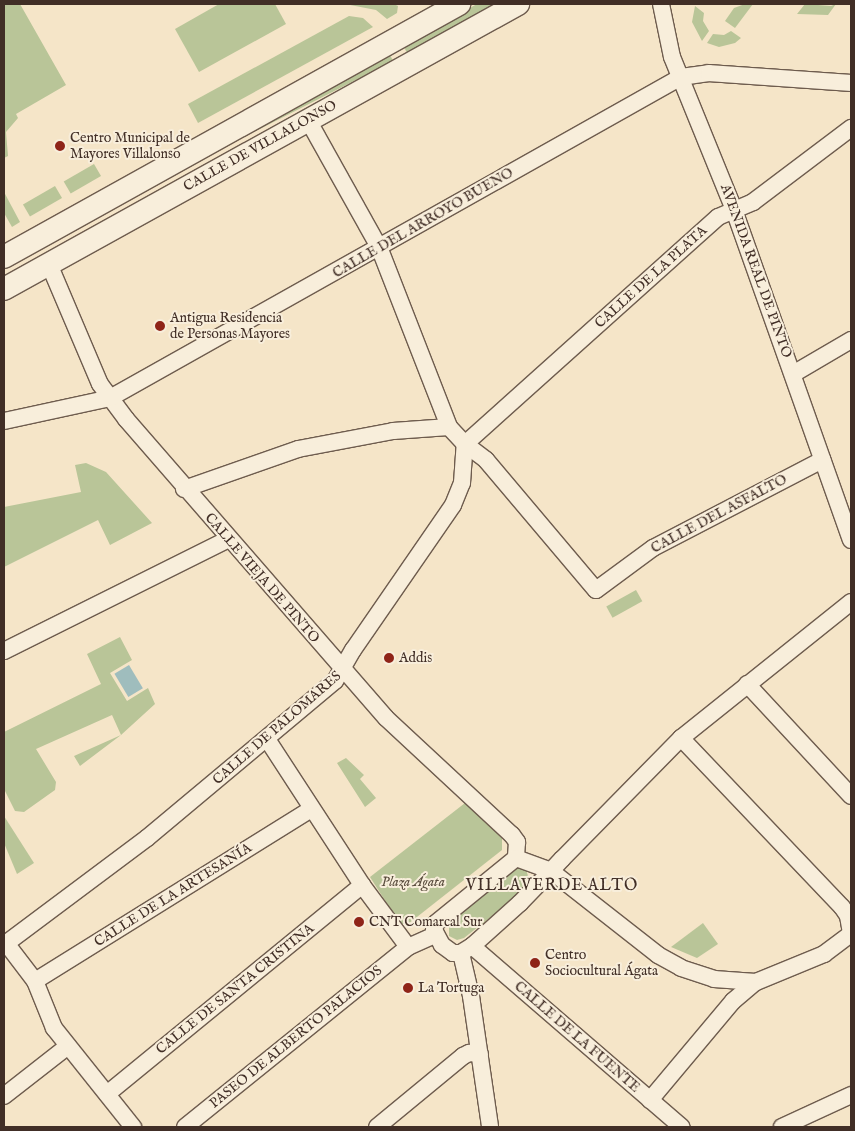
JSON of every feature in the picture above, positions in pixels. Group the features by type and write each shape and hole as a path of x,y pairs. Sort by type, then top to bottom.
{"main road":[{"name":"CALLE DE VILLALONSO","path":"4,290 518,4"},
{"name":"CALLE DE VILLALONSO","path":"4,257 446,7"}],"street":[{"name":"AVENIDA REAL DE PINTO","path":"661,4 672,57 734,210 851,540"},
{"name":"CALLE DEL ARROYO BUENO","path":"4,421 110,398 681,77 709,73 851,84"},
{"path":"308,120 379,247 449,427 465,444"},
{"name":"CALLE DE LA PLATA","path":"465,444 718,217 753,202 850,132"},
{"name":"CALLE VIEJA DE PINTO","path":"49,264 100,384 110,398 184,489 386,718 512,835 517,842 516,858"},
{"path":"793,374 851,340"},
{"path":"184,489 298,449 394,431 449,427"},
{"name":"CALLE DEL ASFALTO","path":"465,444 486,460 596,590 653,548 822,460"},
{"name":"CALLE DE PALOMARES","path":"5,944 147,838 267,739 344,670 353,650 453,505 462,483 465,444"},
{"path":"4,651 230,539"},
{"path":"490,1127 466,949 551,871 681,738 851,602"},
{"path":"747,684 851,796"},
{"path":"650,1100 733,1001 756,982 824,954 851,934 850,914 681,738"},
{"path":"267,739 362,885 408,947"},
{"name":"CALLE DE LA ARTESANÍA","path":"35,981 311,809"},
{"path":"436,935 436,923 516,858 551,871 625,931 680,968 721,980 756,982"},
{"name":"CALLE DE SANTA CRISTINA","path":"107,1094 362,885"},
{"name":"PASEO DE ALBERTO PALACIOS","path":"185,1127 408,947 436,935"},
{"name":"CALLE DE LA FUENTE","path":"436,935 452,952 466,949 682,1127"},
{"path":"5,944 35,981 54,1028 133,1127"},
{"path":"4,1096 68,1046"},
{"path":"377,1127 463,1056 469,1053 480,1054"},
{"path":"782,1127 851,1095"}],"green space":[{"path":"4,4 20,4 66,85 16,114 18,118 6,132 8,156 4,158"},
{"path":"219,4 275,4 286,24 199,72 175,29"},
{"path":"345,4 394,4 398,6 397,13 387,19 376,10"},
{"path":"477,4 495,4 407,53 403,45"},
{"path":"745,4 753,4 735,28 725,21 734,8"},
{"path":"805,4 831,6 836,4 828,15 797,14"},
{"path":"695,6 704,13 703,21 709,31 702,41 692,22"},
{"path":"349,16 363,18 373,27 198,123 188,104"},
{"path":"731,31 741,38 735,43 719,47 707,43 713,34 724,35"},
{"path":"389,53 393,61 19,252 15,244"},
{"path":"94,164 101,176 71,194 64,182"},
{"path":"55,186 62,198 30,217 23,205"},
{"path":"4,192 20,222 12,227 4,213"},
{"path":"86,463 106,472 152,523 110,545 98,520 4,567 4,507 81,492 75,465"},
{"path":"636,590 642,601 613,618 606,606"},
{"path":"120,637 132,660 110,673 127,701 148,688 155,704 121,735 112,715 36,749 56,782 55,790 24,812 15,811 4,789 4,732 101,684 87,654"},
{"path":"121,735 80,766 74,756"},
{"path":"346,758 364,775 360,779 376,798 365,807 337,763"},
{"name":"Plaza Ágata","path":"465,803 502,838 502,850 408,924 400,924 370,877"},
{"path":"4,816 34,863 17,874 4,843"},
{"path":"518,868 526,870 530,881 519,895 464,938 457,940 449,936 449,922"},
{"path":"703,923 718,944 697,958 671,947"}],"water":[{"path":"129,665 143,688 128,697 114,674"}],"place":[{"name":"Centro Municipal de Mayores Villalonso","path":"60,146"},
{"name":"Antigua Residencia de Personas Mayores","path":"160,326"},
{"name":"Addis","path":"389,658"},
{"name":"CNT Comarcal Sur","path":"359,922"},
{"name":"Centro Sociocultural Ágata","path":"535,963"},
{"name":"La Tortuga","path":"408,988"}],"district":[{"name":"VILLAVERDE ALTO","path":"552,886"}]}
